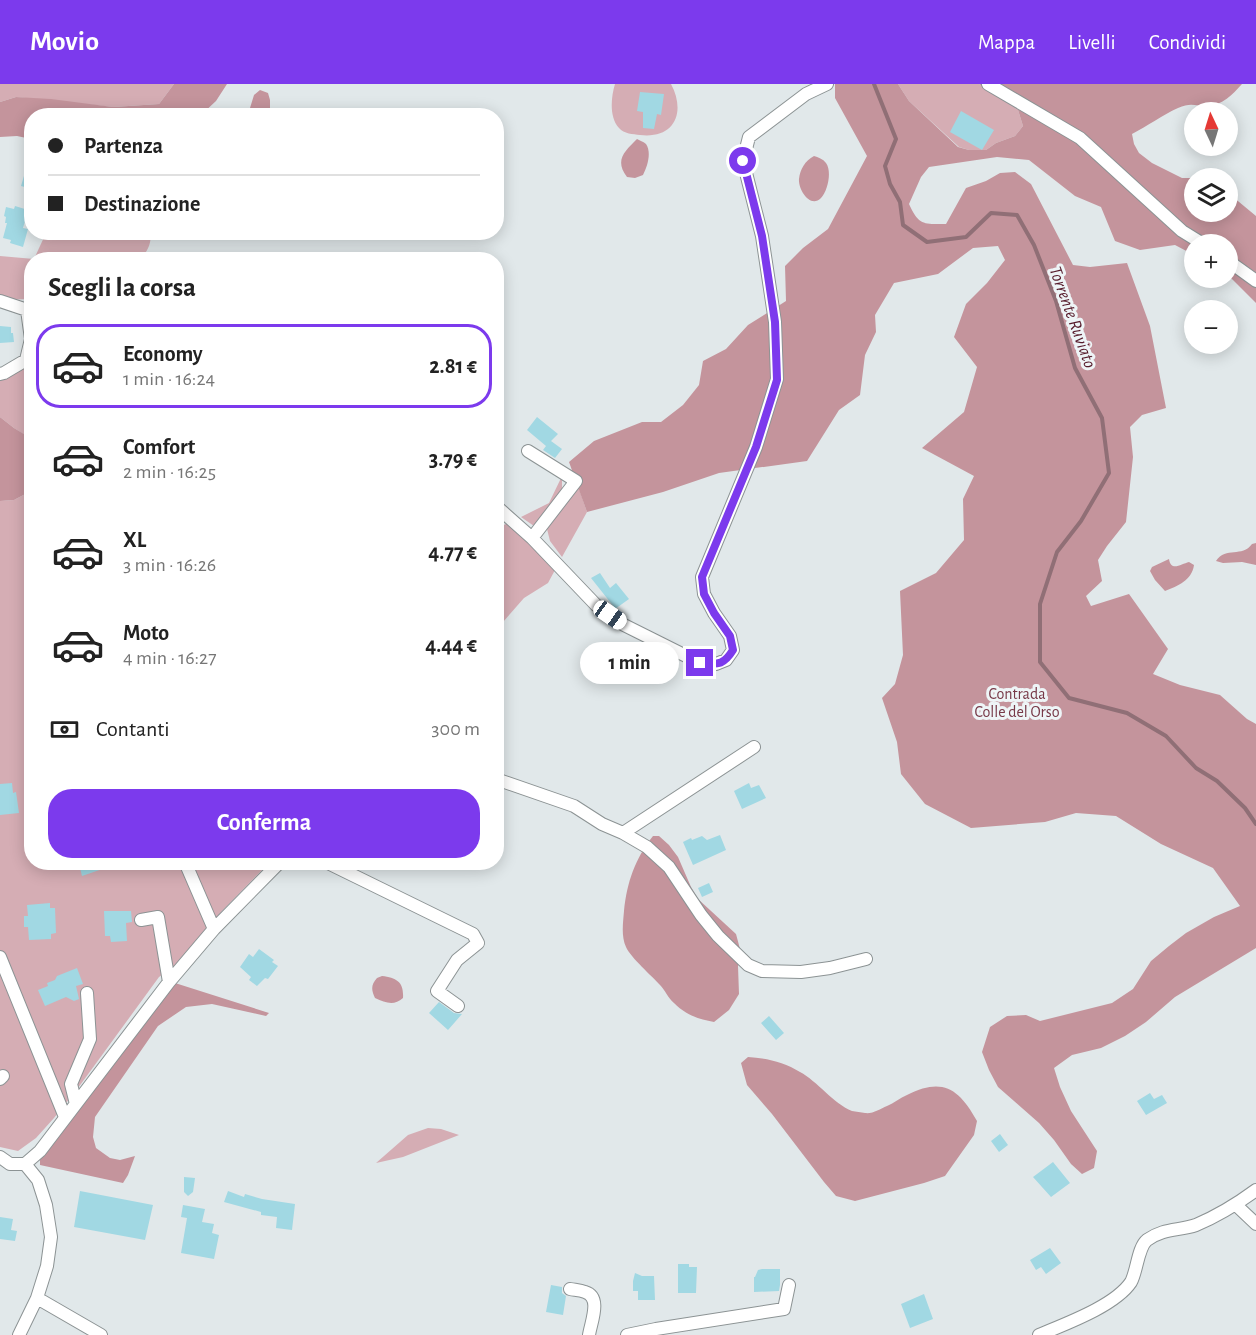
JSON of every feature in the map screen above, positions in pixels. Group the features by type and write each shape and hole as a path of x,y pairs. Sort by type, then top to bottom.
{"street":[{"path":"504,513 532,538 596,605 624,625 700,663 716,664 726,660 733,650 730,636 704,594 702,577 756,447 777,380 775,322 762,236 743,161 749,137 806,94 827,84"},
{"path":"988,84 1080,138 1187,234"},
{"path":"1238,268 1256,281"},
{"path":"0,302 24,309"},
{"path":"0,374 24,361"},
{"path":"528,451 576,481 532,538"},
{"path":"623,833 754,747"},
{"path":"504,782 574,806 602,824 647,847 669,867 718,936 748,964 762,970 801,972 866,959"},
{"path":"188,870 214,929"},
{"path":"0,1157 10,1164 25,1164 40,1151 169,982 214,929 272,870"},
{"path":"342,870 473,934 478,943 457,960 437,991 458,1006"},
{"path":"141,920 158,918 169,982"},
{"path":"0,957 4,981 65,1117"},
{"path":"76,1104 71,1083 90,1039 87,993"},
{"path":"19,1335 37,1298 47,1266 51,1237 46,1205 38,1180 25,1164"},
{"path":"1039,1335 1080,1318 1117,1297 1131,1282 1144,1242 1159,1232 1194,1225 1236,1205 1256,1191"},
{"path":"1236,1205 1256,1224"},
{"path":"627,1335 784,1309 789,1285"},
{"path":"570,1289 587,1292 595,1303 589,1335"},
{"path":"37,1298 101,1335"}],"shaded area":[{"path":"0,84 174,84 159,104 113,107 16,97 0,102"},
{"path":"615,84 671,84 677,104 674,122 662,133 652,135 623,131 619,128 612,113"},
{"path":"898,84 979,84 1018,110 1023,126 1015,136 996,143 986,150 969,150 959,147 909,101"},
{"path":"43,240 150,240 146,252 37,252"},
{"path":"0,256 24,258 24,299 0,300"},
{"path":"24,367 24,434 0,417 0,378"},
{"path":"562,476 562,491 534,526 521,517 549,503"},
{"path":"577,483 587,512 562,557 550,541 546,525"},
{"path":"24,495 24,870 262,870 222,911 178,963 159,977 54,1118 36,1138 18,1151 0,1147 0,501 14,500"},
{"path":"510,522 555,570 548,583 524,598 504,621 504,525"},
{"path":"428,1128 441,1129 459,1135 403,1157 376,1163 408,1135"}],"green space":[{"path":"174,84 227,84 208,108 24,108 24,138 0,137 0,102 16,97 113,107 159,104"},
{"name":"Contrada Colle del Orso","path":"835,84 898,84 909,101 958,147 969,150 986,150 996,143 1015,136 1023,126 1018,110 979,84 1242,84 1222,102 1184,102 1184,106 1132,134 1139,153 1152,163 1184,178 1184,222 1238,222 1238,201 1256,216 1256,303 1238,285 1238,234 1184,234 1184,250 1175,245 1140,250 1115,241 1101,207 1075,196 1029,160 997,157 929,167 921,177 909,204 919,220 932,224 946,224 966,188 1000,173 1015,172 1031,184 1073,265 1090,267 1127,263 1150,326 1166,408 1142,415 1130,427 1133,457 1126,522 1098,560 1102,581 1086,596 1091,606 1129,594 1168,649 1153,674 1180,685 1220,695 1256,724 1256,948 1175,997 1146,1022 1125,1036 1101,1048 1072,1055 1054,1068 1071,1111 1097,1151 1094,1168 1082,1174 1071,1164 1039,1123 998,1087 982,1052 990,1027 1007,1016 1026,1015 1040,1021 1112,1003 1133,989 1151,961 1186,933 1240,906 1213,868 1161,844 1116,816 1076,813 1045,822 971,828 925,804 901,774 897,742 882,698 895,684 903,655 900,591 936,573 964,540 963,499 974,476 922,448 964,412 977,367 954,337 966,304 1005,260 998,246 973,248 938,274 894,283 875,315 876,332 865,355 860,395 839,410 807,461 719,473 663,492 587,512 569,462 594,441 642,422 661,422 683,405 699,385 703,361 726,349 748,325 786,301 785,266 803,248 828,229 867,156 835,98"},
{"path":"260,90 268,93 270,108 250,108 254,95"},
{"path":"637,139 645,143 648,148 647,164 643,175 635,178 627,177 621,161 625,152"},
{"path":"814,156 826,163 829,176 823,195 817,201 806,196 799,183 800,172 808,160"},
{"path":"0,417 24,434 24,495 14,500 0,501"},
{"path":"1256,543 1256,565 1216,561 1224,554 1244,550"},
{"path":"1169,559 1174,566 1189,562 1194,565 1187,578 1179,585 1165,591 1150,571 1152,567"},
{"path":"653,836 659,836 669,845 678,857 698,899 736,934 740,949 739,994 729,1010 714,1022 683,1011 632,956 624,943 623,920 630,881 641,853"},
{"path":"382,976 392,978 401,985 403,998 390,1003 375,998 373,985 377,978"},
{"path":"175,983 269,1013 266,1016 212,1004 186,1007 158,1026 95,1117 93,1137 96,1148 110,1158 120,1160 135,1156 123,1183 40,1165 42,1155"},
{"path":"748,1057 775,1061 794,1069 813,1081 845,1108 855,1112 874,1112 907,1095 931,1087 949,1089 964,1101 977,1121 974,1135 945,1176 855,1201 836,1196 747,1085 741,1063"}],"building":[{"path":"640,92 664,94 661,115 657,114 654,129 643,128 643,112 637,111"},
{"path":"961,111 994,130 982,150 950,132"},
{"path":"15,206 24,209 23,247 3,238 7,223 5,223 6,217 4,216 6,207 14,209"},
{"path":"0,326 11,327 14,342 0,343"},
{"path":"537,417 558,434 551,441 562,449 555,458 543,450 546,446 527,430"},
{"path":"600,573 610,588 616,583 629,599 615,609 591,578"},
{"path":"12,783 13,793 16,792 19,813 0,815 0,784"},
{"path":"749,783 751,788 759,785 766,798 742,809 734,791"},
{"path":"720,835 726,850 693,865 683,842 702,836 707,840"},
{"path":"80,870 100,870 82,876"},
{"path":"709,883 713,892 702,897 698,888"},
{"path":"50,903 50,908 55,908 56,933 51,934 51,939 29,940 28,927 24,927 24,916 28,916 27,905"},
{"path":"104,911 131,911 132,922 126,923 127,941 111,942 110,936 105,936"},
{"path":"259,949 274,960 272,962 278,966 268,979 265,978 257,986 249,980 251,977 240,967 249,954 253,957"},
{"path":"77,968 83,984 76,986 79,999 74,1001 66,997 45,1006 38,990 48,986 47,983 55,980 57,976"},
{"path":"439,1002 454,1013 462,1014 448,1030 429,1013"},
{"path":"769,1016 784,1033 776,1040 761,1023"},
{"path":"1150,1093 1154,1099 1162,1095 1167,1103 1146,1115 1137,1101"},
{"path":"1000,1134 1008,1145 999,1152 991,1141"},
{"path":"1053,1162 1070,1183 1051,1197 1033,1177"},
{"path":"184,1177 195,1178 193,1192 188,1196 184,1192"},
{"path":"80,1191 153,1205 145,1240 74,1227"},
{"path":"228,1191 244,1197 245,1194 295,1204 292,1230 276,1228 277,1217 261,1215 261,1212 224,1202"},
{"path":"183,1205 205,1209 202,1222 214,1224 212,1233 219,1235 214,1259 181,1253 187,1218 181,1217"},
{"path":"0,1217 13,1219 11,1230 17,1231 15,1241 0,1239"},
{"path":"1050,1248 1061,1263 1046,1274 1041,1267 1036,1270 1030,1260"},
{"path":"678,1264 697,1267 696,1293 678,1293"},
{"path":"780,1269 779,1291 754,1292 754,1277 758,1270"},
{"path":"635,1273 642,1276 654,1276 655,1300 638,1300 638,1291 633,1291"},
{"path":"551,1285 562,1287 562,1293 566,1296 563,1315 546,1312"},
{"path":"924,1294 933,1319 910,1328 901,1304"}],"waterway":[{"name":"Torrente Ruviato","path":"874,84 896,139 885,166 890,184 900,202 903,225 927,242 966,237 991,213 1017,215 1034,245 1056,301 1075,368 1102,418 1109,473 1081,521 1057,552 1040,604 1040,662 1069,698 1127,713 1166,736 1196,768 1217,781 1245,808 1256,824"}],"route":[{"path":"700,663 716,664 726,660 733,650 730,636 704,594 702,577 756,447 777,380 775,322 762,236 743,161"}]}
